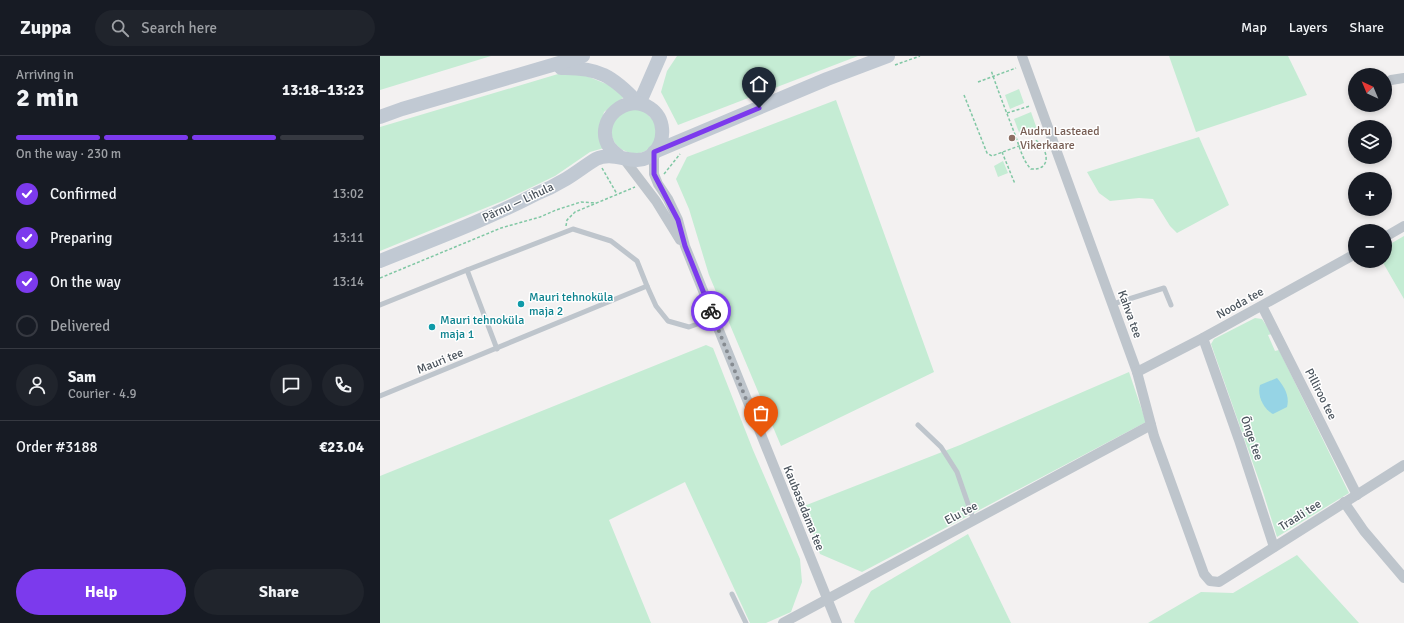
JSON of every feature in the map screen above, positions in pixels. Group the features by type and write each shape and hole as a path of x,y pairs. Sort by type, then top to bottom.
{"main road":[{"path":"380,117 583,56"},
{"path":"638,103 647,88 660,56"},
{"name":"Pärnu — Lihula","path":"380,261 473,223 535,195 564,180 597,159 606,156 636,161 644,159 654,152 876,59 891,61"},
{"path":"544,68 581,68 601,73 622,87 638,103"},
{"path":"621,158 611,150 606,139 605,131 607,122 613,112 621,106 628,104 638,103 644,105 654,112 661,123 663,134 661,141 654,152"}],"street":[{"name":"Kahva tee","path":"1024,60 1137,372 1151,425 1204,574 1210,581"},
{"path":"1392,80 1404,78"},
{"name":"Kaubasadama tee","path":"654,152 654,174 678,220 685,246 826,600 837,623"},
{"name":"Kaubasadama tee","path":"621,158 656,201 685,246"},
{"path":"1392,233 1404,226"},
{"name":"Nooda tee","path":"1137,372 1203,338 1348,258"},
{"name":"Pilliroo tee","path":"1262,306 1357,495"},
{"name":"Õnge tee","path":"1203,338 1239,440 1274,547"},
{"name":"Elu tee","path":"783,623 1151,425"},
{"name":"Traali tee","path":"1210,581 1219,582 1404,465"},
{"path":"1344,502 1364,531 1404,578"}],"lane":[{"path":"380,305 573,229 611,241 637,261 656,306 668,321 689,326 714,318"},
{"path":"467,270 497,349"},
{"name":"Mauri tee","path":"380,396 647,286"},
{"path":"1113,304 1164,288 1171,305"},
{"path":"918,425 941,447 957,472 974,521"},
{"path":"732,594 746,623"}],"path":[{"path":"891,61 920,56"},
{"path":"978,82 993,77 1024,60"},
{"path":"964,95 987,153 992,156 1002,152 1019,146 1035,140 1042,146 1047,158 1045,165 1036,169 1031,169 1025,161 1019,146 1007,113 993,77 991,70"},
{"path":"1007,113 1040,103"},
{"path":"656,178 666,173 682,151"},
{"path":"1002,152 1015,184"},
{"path":"597,159 617,194"},
{"path":"564,232 567,220 575,212 642,184"},
{"path":"380,278 501,228 540,217 581,202 598,203"}],"green space":[{"path":"380,56 491,56 380,90"},
{"path":"677,56 858,56 678,125 661,92 667,71"},
{"path":"1169,56 1288,56 1307,95 1196,132"},
{"path":"558,74 584,75 609,85 624,97 604,112 599,128 604,148 590,152 555,176 505,200 380,251 380,127"},
{"path":"1019,89 1024,103 1010,109 1005,95"},
{"path":"836,100 934,372 781,446 709,275 689,209 676,179 687,157"},
{"path":"631,108 642,109 656,123 656,139 651,147 644,152 627,152 614,142 612,134 615,118"},
{"path":"1031,112 1037,129 1020,135 1014,119"},
{"path":"1199,137 1229,205 1177,233 1170,226 1153,199 1139,198 1110,201 1099,193 1087,172"},
{"path":"1003,161 1008,173 998,177 994,166"},
{"path":"1404,236 1404,299 1386,268 1392,268 1392,243"},
{"path":"1255,318 1262,319 1272,334 1268,335 1275,351 1279,350 1349,493 1277,537 1263,492 1211,344 1214,339"},
{"path":"706,345 713,348 753,450 800,559 802,582 791,612 766,623 750,623 685,482 609,520 651,623 380,623 380,476"},
{"path":"1129,372 1146,422 862,572 820,554 804,506 960,445"},
{"path":"968,534 1011,623 855,623 854,621 871,591"},
{"path":"1297,555 1359,623 1148,623 1201,592 1233,593"}],"water":[{"path":"1277,378 1286,391 1288,403 1287,407 1273,414 1266,409 1260,397 1259,389 1260,385"}],"way so far":[{"path":"711,311 761,437"}],"place":[{"name":"Audru Lasteaed Vikerkaare","path":"1012,138"},
{"name":"Mauri tehnoküla maja 2","path":"521,304"},
{"name":"Mauri tehnoküla maja 1","path":"432,327"}],"route":[{"path":"711,311 685,246 678,220 654,174 654,152 759,108"}]}
